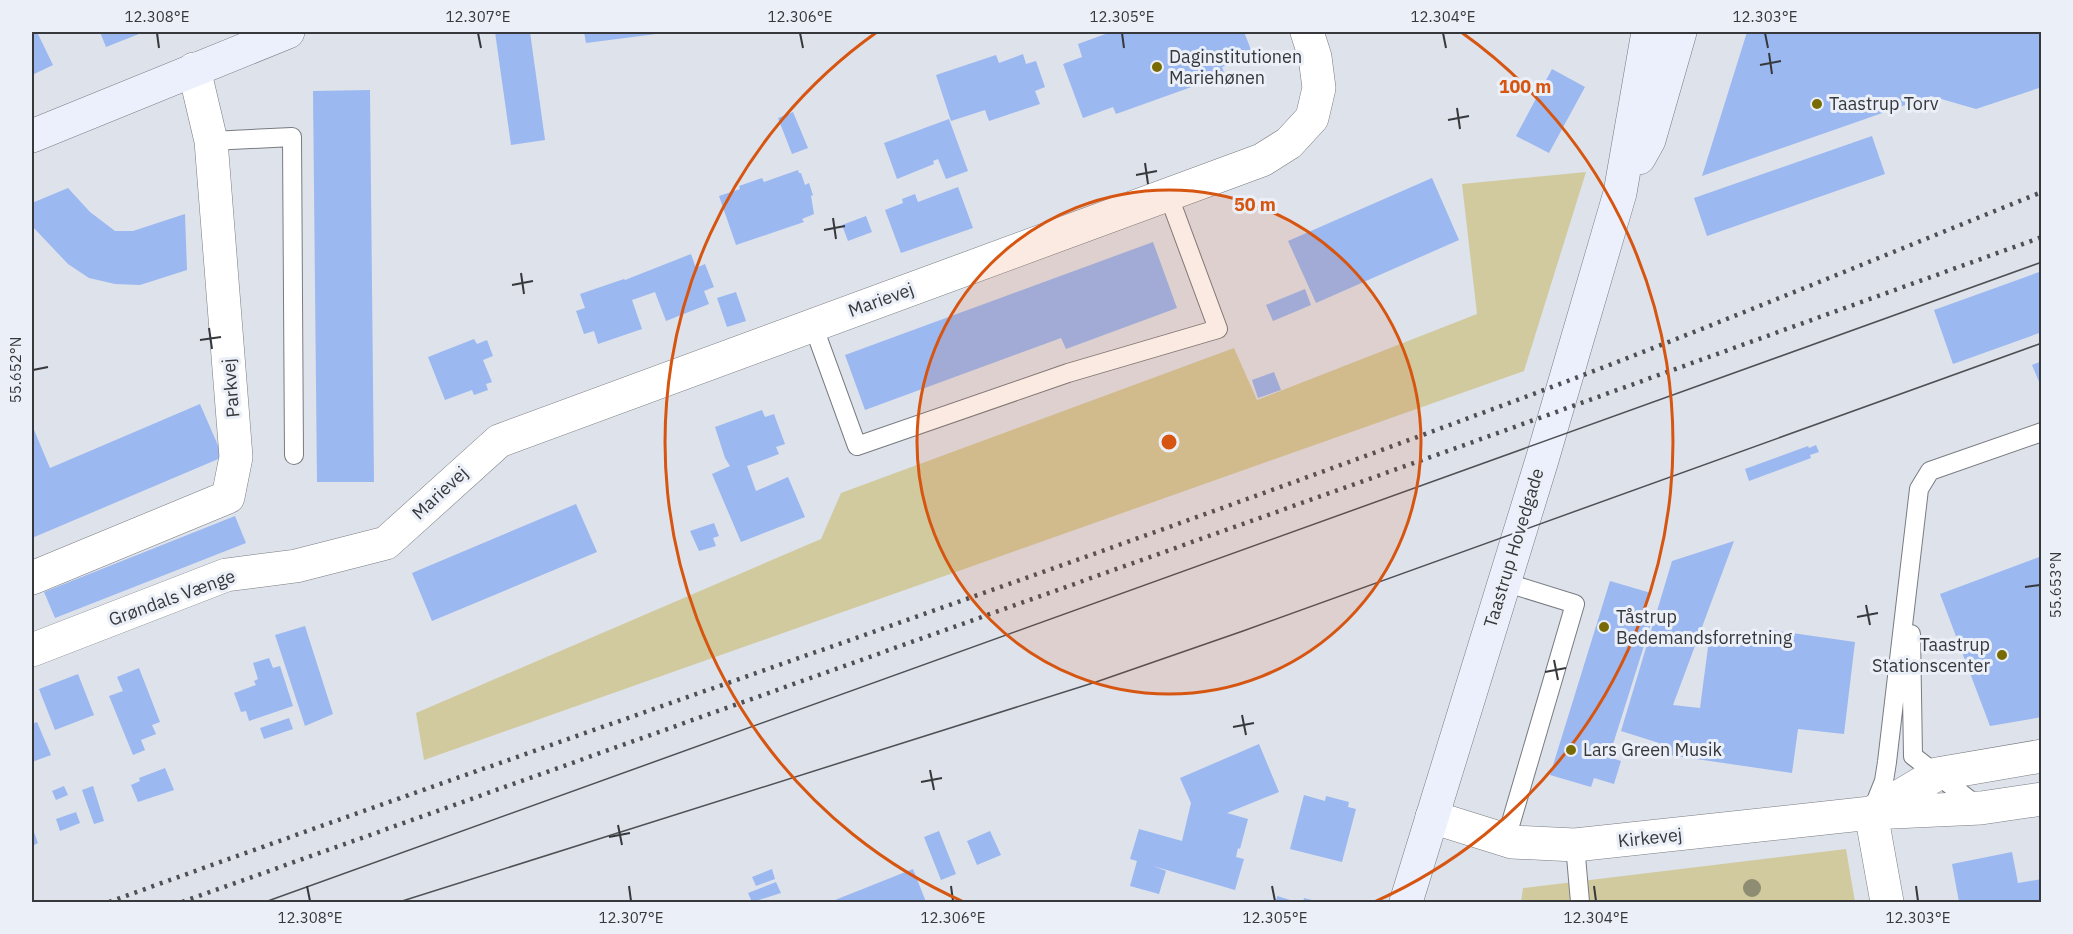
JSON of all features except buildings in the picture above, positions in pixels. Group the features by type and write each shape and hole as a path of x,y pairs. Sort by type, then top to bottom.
{"street":[{"path":"32,136 288,32"},
{"name":"Marievej","path":"386,543 499,441 1262,160 1289,143 1312,118 1319,88 1315,57 1307,32"},
{"name":"Taastrup Hovedgade","path":"1406,903 1620,193 1648,32"},
{"name":"Taastrup Hovedgade","path":"1620,193 1649,140 1680,32"},
{"name":"Parkvej","path":"32,578 228,497 236,457 211,141 194,69"},
{"name":"Grøndals Vænge","path":"32,650 226,574 296,566 386,543"},
{"name":"Kirkevej","path":"1871,813 1937,774 2042,756"},
{"name":"Kirkevej","path":"1432,817 1512,842 1575,845 1871,813 1981,808 2042,799"},
{"path":"1871,813 1887,903"}],"lane":[{"path":"211,141 292,137 294,455"},
{"path":"813,325 857,446 1068,373 1218,329 1168,195"},
{"path":"1871,813 1884,781 1887,762 1919,489 1930,471 2042,432"},
{"path":"1910,560 1913,756 1981,808"},
{"path":"1504,582 1575,604 1509,829 1512,842"},
{"path":"1575,845 1580,903"}],"shaded area":[{"path":"1586,172 1524,371 424,760 416,713 821,539 841,493 1234,348 1257,400 1477,314 1462,184"},
{"path":"1846,849 1855,902 1521,902 1523,888"}],"tram line":[{"path":"265,902 2042,262"},
{"path":"399,902 1096,682 2042,343"}],"railway":[{"path":"109,902 1133,540 1474,416 1688,334 2042,192"},
{"path":"182,902 2042,237"}],"place":[{"name":"Daginstitutionen Mariehønen","path":"1157,67"},
{"name":"Taastrup Torv","path":"1817,104"},
{"name":"Tåstrup Bedemandsforretning","path":"1604,627"},
{"name":"Taastrup Stationscenter","path":"2002,655"},
{"name":"Lars Green Musik","path":"1571,750"}]}
